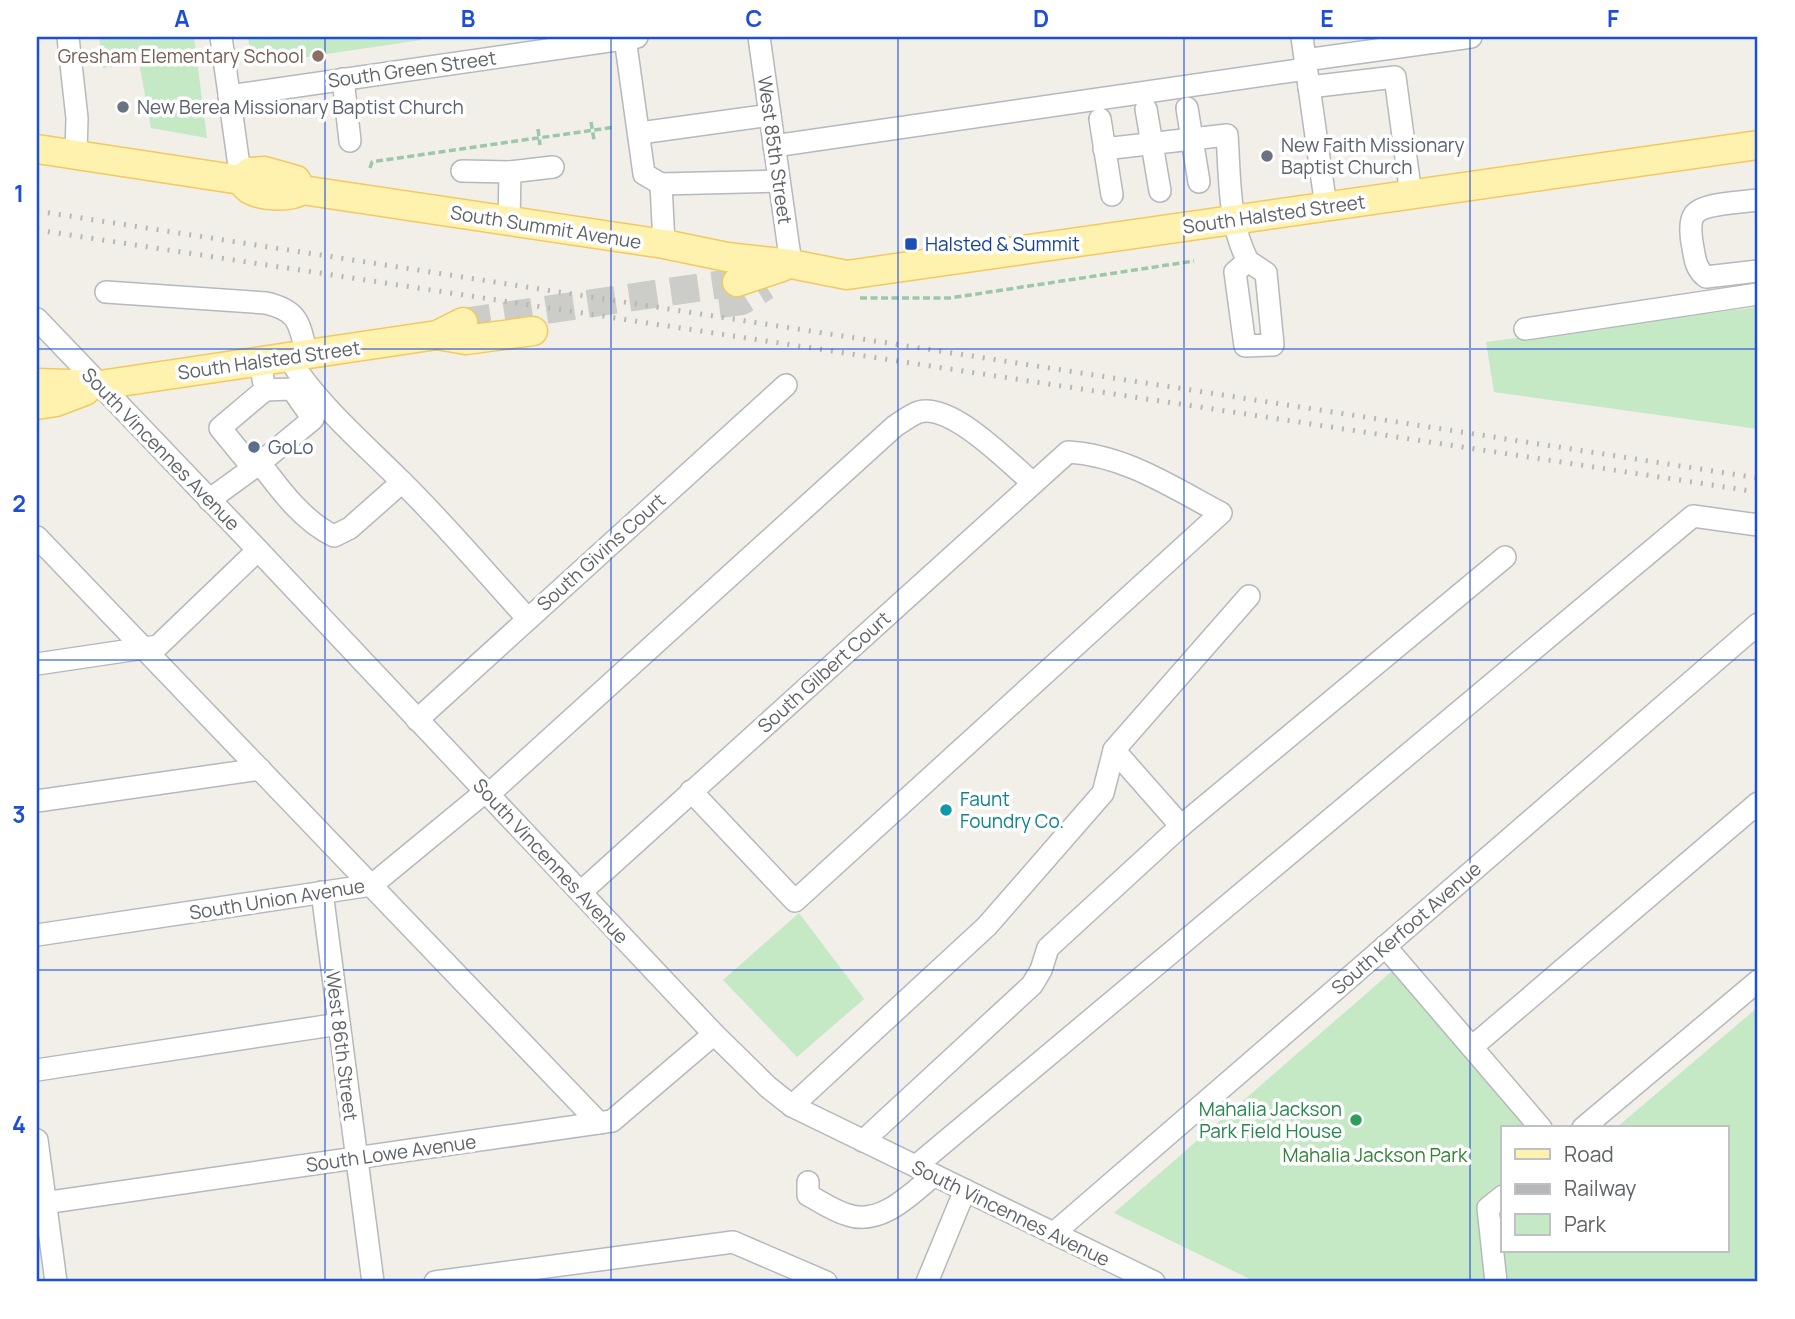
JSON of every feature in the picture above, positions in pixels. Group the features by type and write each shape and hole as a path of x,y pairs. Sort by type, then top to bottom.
{"main road":[{"name":"South Halsted Street","path":"737,282 791,264 847,275 1758,145"},
{"name":"South Summit Avenue","path":"37,149 241,180 249,189 268,194 295,194 302,190 664,244 727,257 791,264"},
{"path":"766,286 791,264"},
{"name":"South Halsted Street","path":"37,383 100,385 437,335 463,322"},
{"name":"South Halsted Street","path":"437,335 466,340 533,331"},
{"name":"South Halsted Street","path":"37,405 56,402 100,385"}],"street":[{"path":"68,37 76,92 76,155"},
{"path":"221,37 241,180"},
{"name":"West 85th Street","path":"759,37 791,264"},
{"path":"1302,37 1326,207"},
{"path":"774,146 1307,72 1471,37"},
{"path":"631,38 644,174 661,184 779,181"},
{"name":"South Green Street","path":"229,96 631,38"},
{"path":"1307,72 1395,77 1411,195"},
{"path":"343,79 350,141"},
{"path":"1187,108 1199,182"},
{"path":"1146,109 1160,191"},
{"path":"640,133 770,115"},
{"path":"1100,118 1112,195"},
{"path":"1104,149 1227,135 1238,242 1248,261"},
{"path":"462,171 509,172 553,167"},
{"path":"509,172 509,221"},
{"path":"661,184 664,244"},
{"path":"1758,200 1702,207 1694,214 1692,221 1692,245 1698,271 1706,277 1758,271"},
{"path":"106,292 267,303 286,308 296,318 285,358 265,390 220,428 317,528 334,536 350,528 402,482"},
{"path":"1525,329 1758,294"},
{"name":"South Vincennes Avenue","path":"37,319 714,1034 768,1087 792,1106 1154,1282"},
{"path":"285,358 345,427 402,482 528,619"},
{"name":"South Givins Court","path":"417,720 786,385"},
{"path":"209,500 257,466 313,419 292,390 265,390"},
{"name":"South Union Avenue","path":"37,934 372,885 487,793 895,426 920,412 949,417 965,426 1033,483"},
{"name":"South Gilbert Court","path":"580,892 691,791 1068,452 1090,453 1116,459 1221,513 795,901 691,791"},
{"path":"808,1182 808,1195 849,1216 867,1217 886,1211 901,1202 925,1170 1693,516 1758,525"},
{"path":"37,537 599,1123"},
{"path":"37,664 158,646 258,551"},
{"path":"863,1140 1032,985 1041,970 1048,948 1181,826 1505,557"},
{"path":"792,1106 987,926 1103,793 1114,750 1249,596"},
{"name":"South Kerfoot Avenue","path":"1054,1233 1758,624"},
{"path":"1114,750 1181,826"},
{"path":"37,801 260,769"},
{"path":"1472,1047 1758,803"},
{"name":"West 86th Street","path":"322,892 373,1282"},
{"path":"1385,946 1539,1126"},
{"path":"1585,1126 1758,981"},
{"path":"37,1070 339,1024"},
{"name":"South Lowe Avenue","path":"41,1203 612,1121 714,1034"},
{"path":"37,1140 41,1203 56,1282"},
{"path":"927,1282 965,1190"},
{"path":"1495,1202 1496,1282"},
{"path":"435,1282 733,1242 826,1282"}],"path":[{"path":"591,122 594,140"},
{"path":"370,168 372,162 377,161 615,127"},
{"path":"538,129 540,145"},
{"path":"478,138 481,154"},
{"path":"415,148 416,155"},
{"path":"851,298 950,298 1194,261"}],"green space":[{"path":"99,37 194,37 207,138 151,128 139,62 103,68"},
{"path":"248,37 420,37 421,40 252,65"},
{"path":"1758,307 1758,429 1494,392 1486,342"},
{"path":"799,913 864,999 797,1057 723,980"},
{"name":"Mahalia Jackson Park","path":"1398,966 1535,1126 1501,1126 1501,1252 1728,1252 1728,1126 1618,1126 1758,1007 1758,1282 1256,1282 1114,1213"}],"tunnel":[{"path":"463,322 737,282"},
{"path":"719,304 742,301 766,286"}],"railway":[{"path":"37,211 1758,478"},
{"path":"37,230 1758,492"}],"place":[{"name":"Gresham Elementary School","path":"318,56"},
{"name":"New Berea Missionary Baptist Church","path":"123,107"},
{"name":"New Faith Missionary Baptist Church","path":"1267,156"},
{"name":"Halsted & Summit","path":"911,244"},
{"name":"GoLo","path":"254,447"},
{"name":"Faunt Foundry Co.","path":"946,810"},
{"name":"Mahalia Jackson Park Field House","path":"1356,1120"}]}
